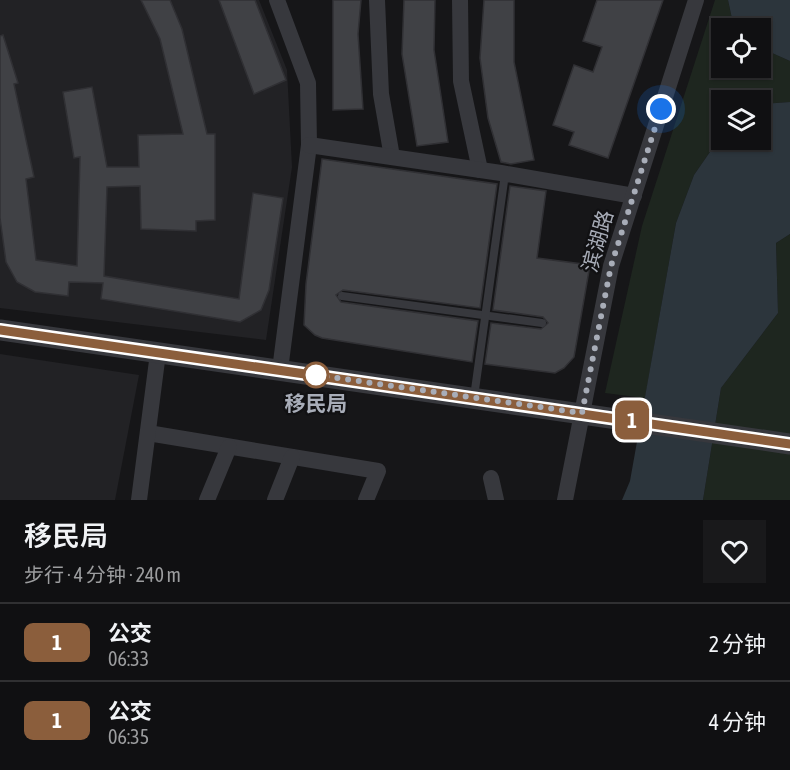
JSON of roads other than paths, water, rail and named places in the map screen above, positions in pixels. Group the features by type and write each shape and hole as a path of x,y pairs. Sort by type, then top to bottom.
{"street":[{"path":"277,0 308,83 309,145 280,370"},
{"path":"377,0 381,94 392,157"},
{"path":"460,0 461,81 480,170"},
{"name":"滨湖路","path":"564,500 611,266 696,0"},
{"path":"309,145 480,170 634,196"},
{"path":"0,330 790,444"},
{"path":"139,500 158,352"},
{"path":"148,434 378,471 366,500"},
{"path":"207,500 229,447"},
{"path":"275,500 292,457"},
{"path":"491,478 496,500"}],"lane":[{"path":"474,398 505,174"},
{"path":"342,296 542,323"}],"place":[{"name":"移民局","path":"316,375"}]}
